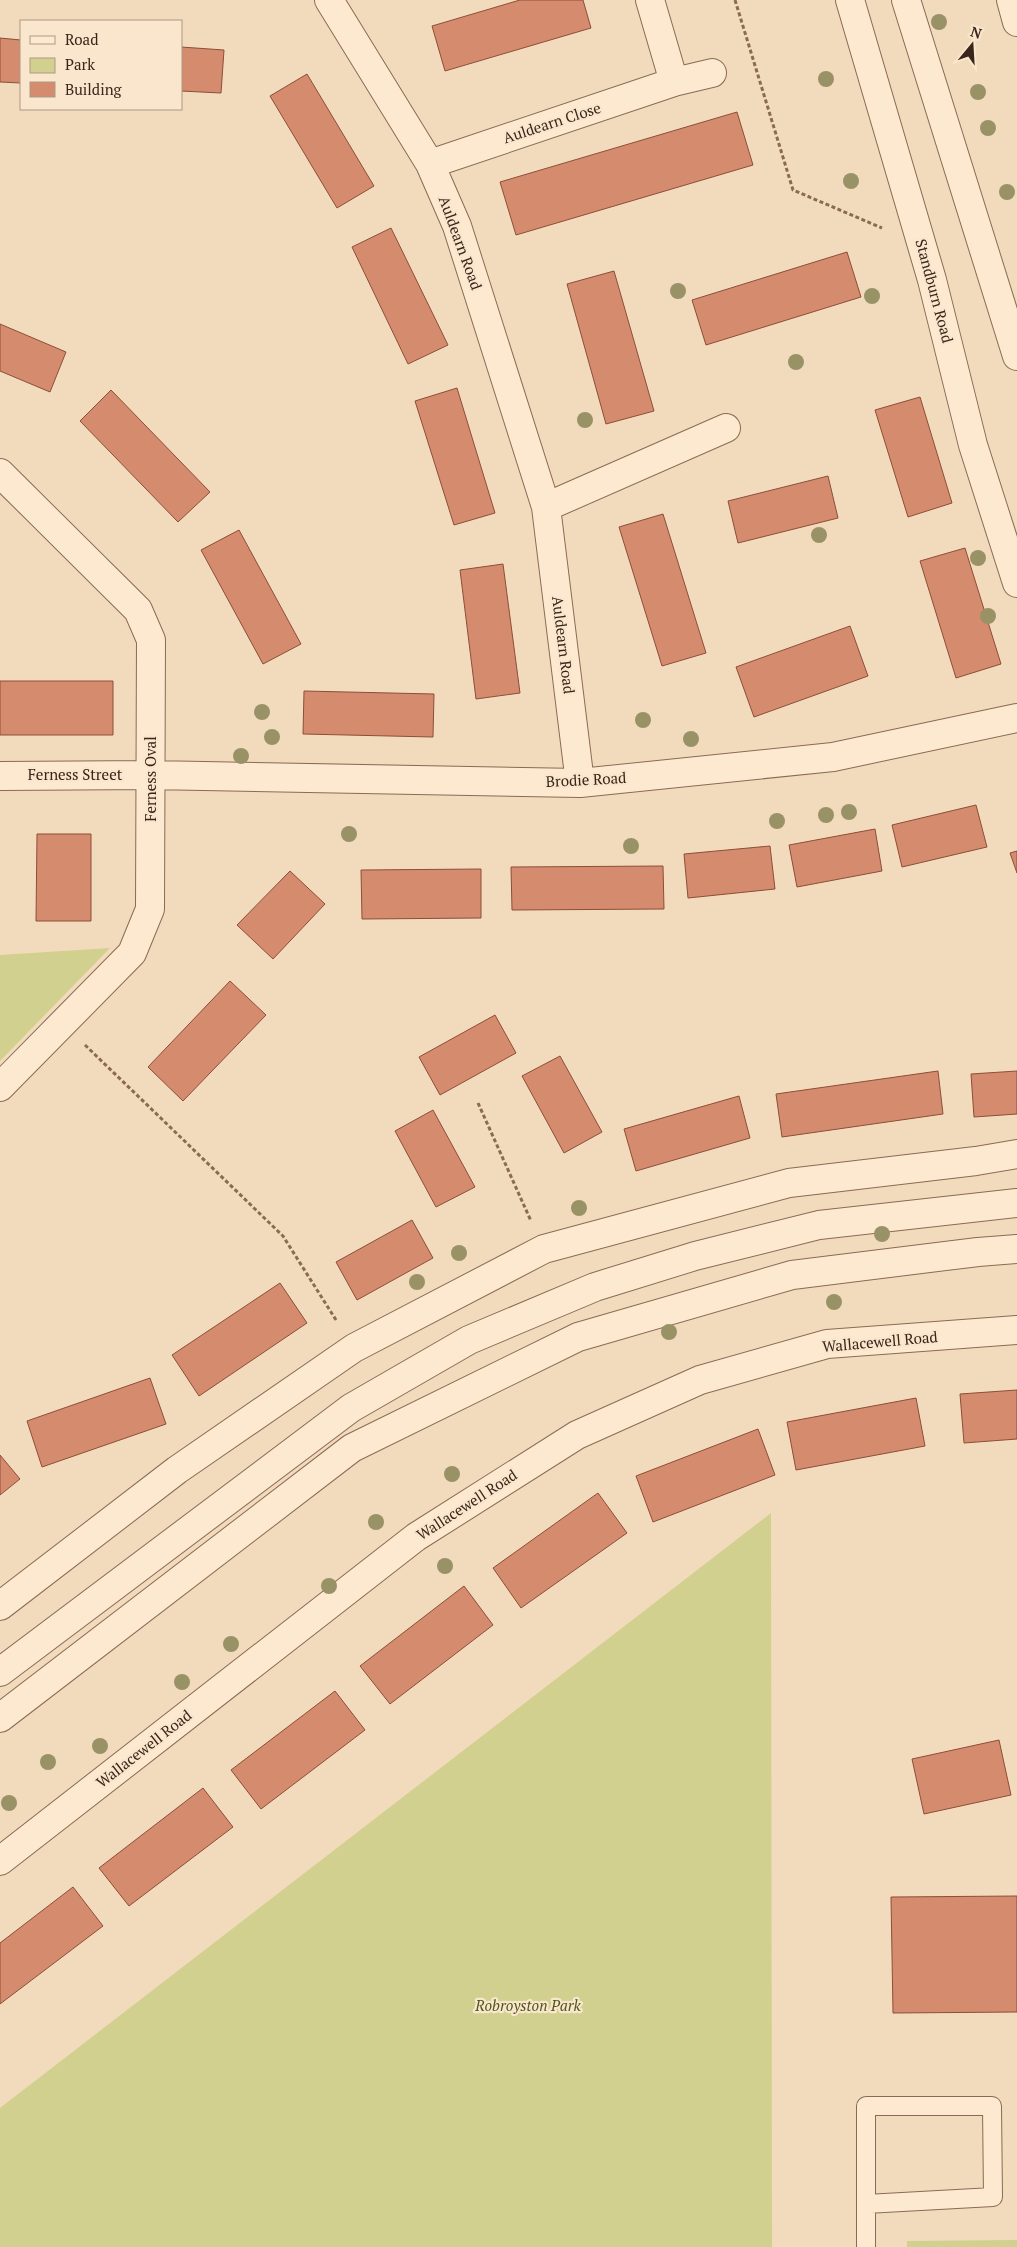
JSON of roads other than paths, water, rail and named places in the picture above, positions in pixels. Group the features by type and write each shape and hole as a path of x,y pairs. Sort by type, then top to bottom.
{"street":[{"name":"Auldearn Road","path":"329,0 430,164 457,226 546,507 580,783"},
{"path":"650,0 674,82"},
{"name":"Standburn Road","path":"850,0 922,245 973,445 1017,583"},
{"path":"906,0 1017,356"},
{"path":"1011,0 1017,22"},
{"name":"Auldearn Close","path":"430,164 674,82 712,73"},
{"path":"546,507 726,428"},
{"name":"Ferness Oval","path":"0,473 138,610 151,640 150,909 132,954 0,1087"},
{"name":"Brodie Road","path":"151,775 580,783 833,757 1017,718"},
{"name":"Ferness Street","path":"0,776 151,775"},
{"path":"0,1606 177,1470 354,1348 544,1248 789,1183 976,1161 1017,1154"},
{"path":"0,1672 351,1408 469,1340 595,1287 714,1251 819,1225 1017,1203"},
{"path":"0,1718 352,1448 578,1337 792,1275 1017,1249"},
{"name":"Wallacewell Road","path":"0,1861 416,1537 577,1435 700,1380 827,1344 1017,1330"}],"lane":[{"path":"866,2204 993,2197 992,2106 866,2106 866,2204 866,2247"}],"park label":[{"name":"Robroyston Park","path":"528,2006"}]}
